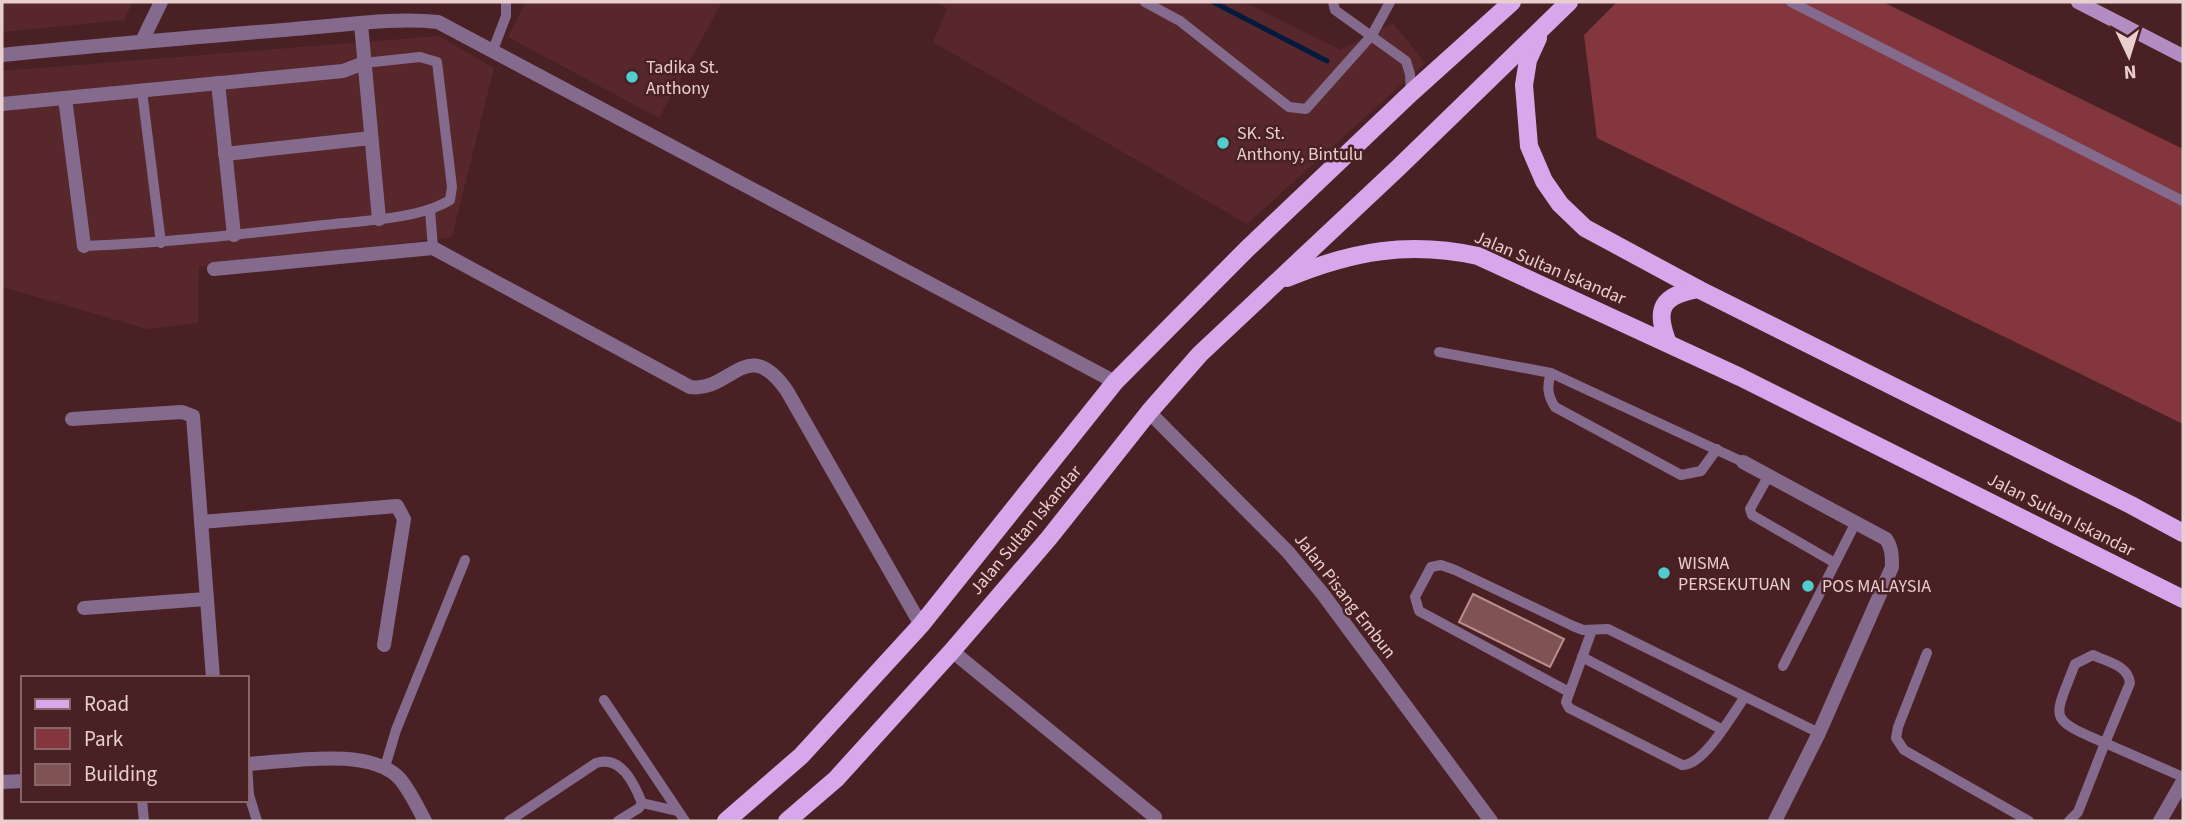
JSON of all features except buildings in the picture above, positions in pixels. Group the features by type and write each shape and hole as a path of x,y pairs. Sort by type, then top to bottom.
{"main road":[{"name":"Jalan Sultan Iskandar","path":"726,821 800,756 921,625 1115,382 1247,249 1410,93 1512,2"},
{"path":"1274,283 1398,168 1569,2"},
{"path":"2078,2 2183,56"},
{"path":"1544,25 1528,60 1524,85 1529,146 1544,181 1560,204 1585,228 1698,289 2183,533"},
{"name":"Jalan Sultan Iskandar","path":"787,821 836,779 952,651 1200,354 1274,283 1352,254 1397,249 1445,249 1478,256 1740,377 2183,600"},
{"path":"1668,343 1661,325 1662,310 1677,293 1698,289"}],"street":[{"path":"142,41 162,2"},
{"path":"2,55 361,24 438,22 1115,382"},
{"path":"361,24 379,219"},
{"path":"2,104 343,71 364,63"},
{"path":"218,83 234,235"},
{"path":"65,98 84,246"},
{"path":"225,154 372,138"},
{"path":"214,269 433,248 690,387 707,385 747,367 761,366 775,374 787,391 921,625"},
{"path":"72,419 182,412 191,414 213,676"},
{"name":"Jalan Pisang Embun","path":"1149,412 1288,552 1322,593 1491,821"},
{"path":"1743,462 1886,539 1891,546 1892,567 1819,733 1775,821"},
{"path":"201,522 397,506 404,519 384,645"},
{"path":"84,608 206,599"},
{"path":"952,651 1155,817"},
{"path":"248,764 348,758 385,767 400,780 425,821"},
{"path":"2160,821 2183,779"},
{"path":"2,782 21,780"}],"lane":[{"path":"493,50 506,16 506,2"},
{"path":"1146,2 1180,21 1289,107 1298,110 1307,109 1372,34 1390,2"},
{"path":"1333,2 1335,10 1406,61 1410,74 1410,93"},
{"path":"1791,2 2183,201"},
{"path":"84,246 161,243 379,219 430,210 450,200 452,195 438,65 433,60 420,57 364,63"},
{"path":"142,90 161,243"},
{"path":"430,210 433,248"},
{"path":"1438,352 1551,373 1743,462"},
{"path":"1551,373 1549,398 1555,407 1681,475 1701,471 1717,449"},
{"path":"1769,475 1750,509 1752,515 1835,563"},
{"path":"1783,666 1856,522"},
{"path":"385,767 396,730 465,560"},
{"path":"1569,691 1419,611 1415,597 1431,567 1441,565 1583,630 1608,629 1819,733"},
{"path":"1592,630 1569,691 1566,702 1569,708 1682,765 1700,759 1745,697"},
{"path":"1927,653 1896,738 1904,750 2029,821"},
{"path":"2069,821 2078,812 2105,743 2130,682 2130,675 2124,669 2093,656 2076,664 2058,707 2060,719 2067,726 2105,743 2183,779"},
{"path":"1582,657 1721,729"},
{"path":"604,700 685,821"},
{"path":"509,821 603,761 620,766 642,803 677,811"},
{"path":"248,780 249,795 257,821"},
{"path":"142,802 144,821"},
{"path":"618,821 639,808 642,803"}],"shaded area":[{"path":"2,2 133,2 124,20 2,32"},
{"name":"Tadika St. Anthony","path":"526,2 722,2 659,118 508,37"},
{"name":"SK. St. Anthony, Bintulu","path":"936,2 1244,2 1341,50 1393,23 1425,63 1247,224 933,42 947,9"},
{"path":"439,36 494,68 452,237 199,267 198,323 147,329 2,287 2,71"}],"green space":[{"path":"1617,2 1883,2 2183,149 2183,424 1597,138 1584,35"}],"waterway":[{"path":"1213,2 1327,61"}],"place":[{"name":"Tadika St. Anthony","path":"632,77"},
{"name":"SK. St. Anthony, Bintulu","path":"1223,143"},
{"name":"WISMA PERSEKUTUAN","path":"1664,573"},
{"name":"POS MALAYSIA","path":"1808,586"}]}
